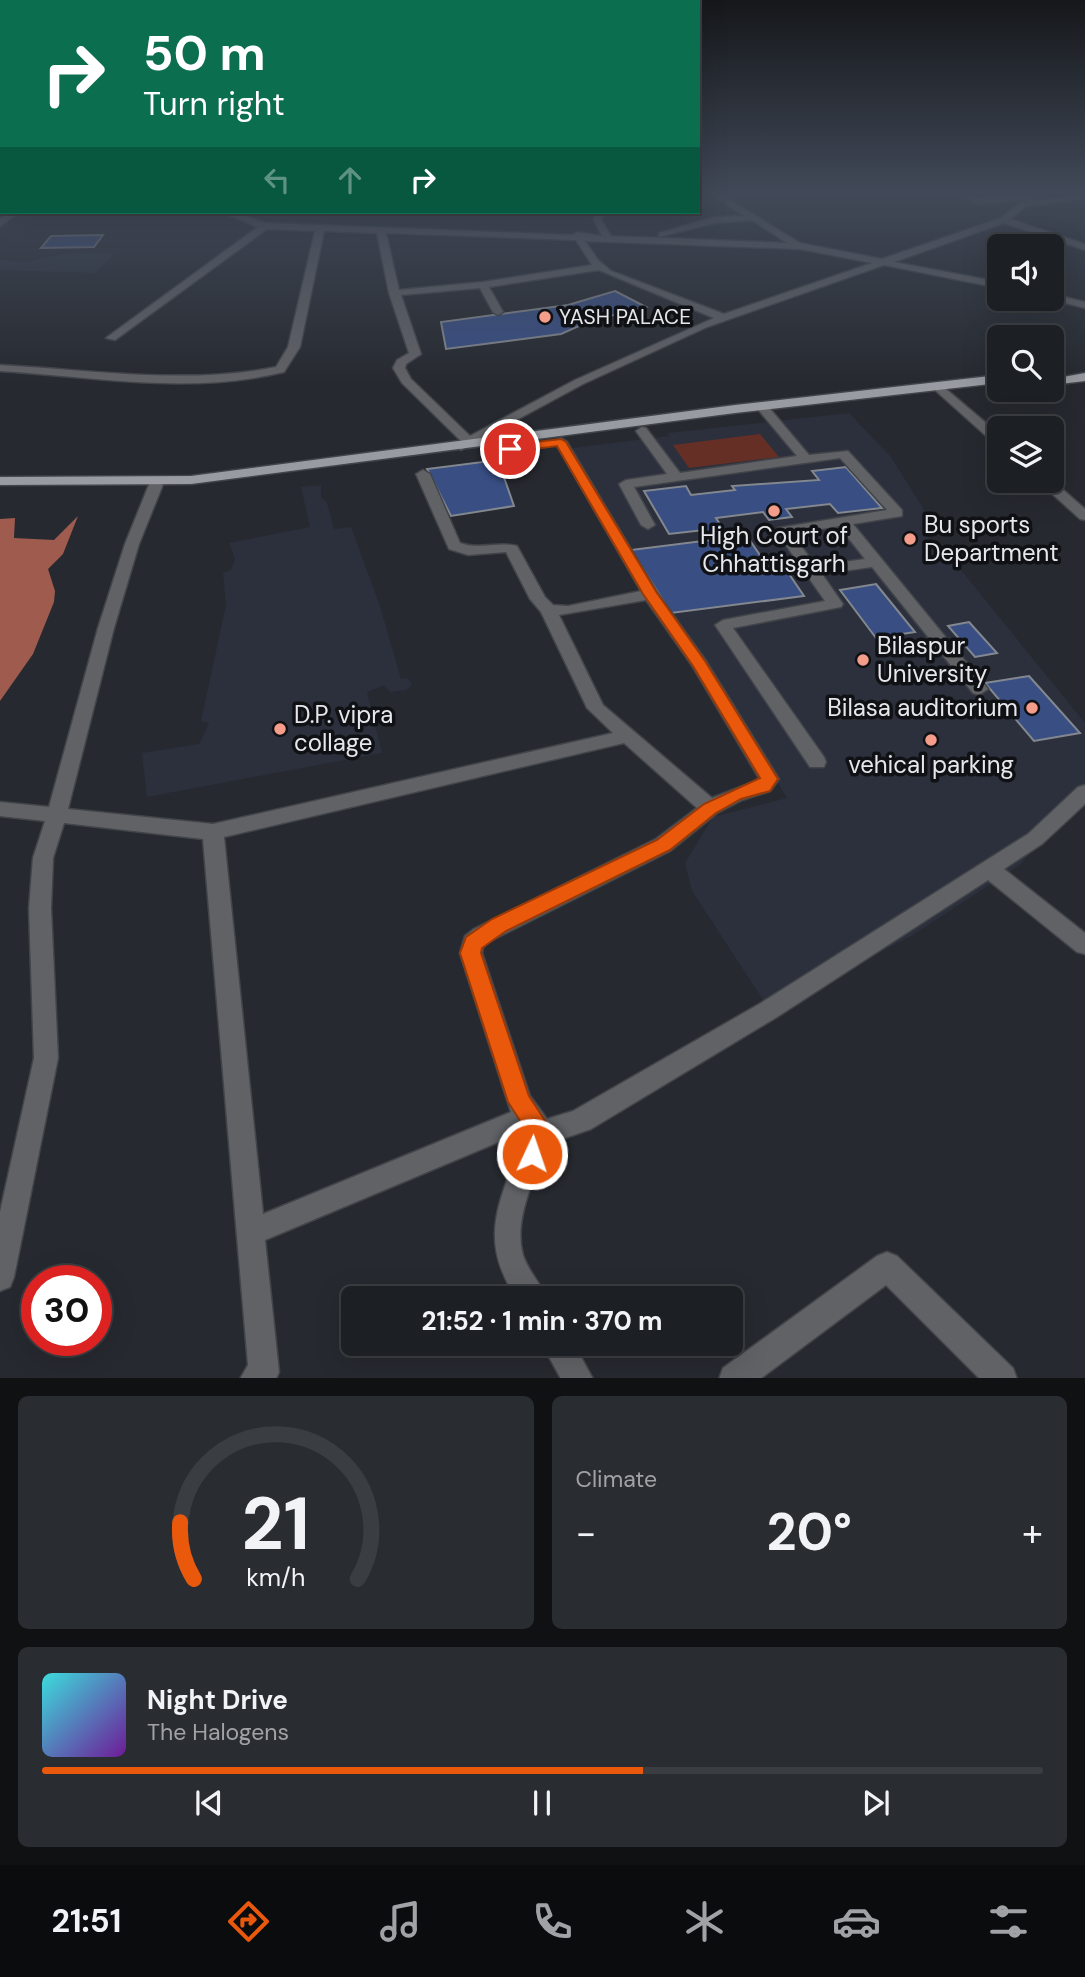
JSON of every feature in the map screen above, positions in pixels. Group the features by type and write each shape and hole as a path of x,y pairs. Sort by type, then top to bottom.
{"main road":[{"path":"1064,373 1085,370"},
{"path":"1064,380 1085,377"},
{"path":"944,391 987,382"},
{"path":"0,492 155,487 465,443 944,391 987,389"},
{"path":"0,481 212,488 642,431 765,411"}],"street":[{"path":"111,338 223,256"},
{"path":"0,368 137,379 203,380 255,376 280,370 294,347 314,256"},
{"path":"384,256 415,354 401,362 399,368 406,381 465,443 579,382 724,317 898,256"},
{"path":"590,256 601,267 724,317"},
{"path":"858,256 987,282"},
{"path":"394,293 483,285 601,267"},
{"path":"483,285 498,313"},
{"path":"1064,301 1085,305"},
{"path":"944,391 987,429"},
{"path":"765,411 806,459"},
{"path":"642,431 676,477"},
{"path":"561,442 650,594 707,677 769,779 763,786 735,795 710,808 663,845 499,925 473,943 471,953 519,1102 534,1124 552,1132 566,1128 769,1010 1035,839 1085,792"},
{"path":"648,525 626,484 843,454 897,513 783,531 835,604 723,625 817,762"},
{"path":"423,474 454,545 464,551 498,547 512,549 538,599 548,610 596,708 710,808"},
{"path":"0,1277 46,1058 40,908 43,858 106,628 132,544 155,487"},
{"path":"1059,493 1085,516"},
{"path":"843,522 979,689"},
{"path":"812,571 875,562"},
{"path":"548,610 568,611 650,594"},
{"path":"0,808 213,832 627,736"},
{"path":"213,832 264,1372 255,1378"},
{"path":"989,868 1031,904 1085,944"},
{"path":"252,1232 534,1124"},
{"path":"525,1286 509,1258 506,1239 534,1124"},
{"path":"734,1378 887,1266 1002,1378"},
{"path":"564,1356 578,1378"}],"shaded area":[{"path":"52,256 112,256 95,273 0,270 0,260 27,262"},
{"name":"Bilaspur University","path":"849,413 891,457 931,521 923,527 926,536 965,575 1085,723 1085,786 1020,865 913,935 769,1009 692,891 685,863 713,817 787,798 749,735 645,596 565,449 669,436 668,433"},
{"path":"760,434 779,457 689,468 673,445"},
{"path":"321,485 321,497 327,503 334,529 351,527 380,606 401,679 408,678 412,685 406,690 390,692 384,685 367,692 382,753 147,797 142,753 199,744 209,723 201,721 226,605 223,573 231,570 235,559 229,543 310,527 301,487"},
{"path":"78,516 63,554 48,569 55,591 54,602 33,654 0,701 0,519 15,518 14,538 54,540"}],"building":[{"name":"YASH PALACE","path":"615,291 646,307 590,321 561,334 446,349 441,322 568,305"},
{"path":"498,460 514,506 451,516 427,469"},
{"path":"846,467 882,508 838,513 830,504 786,509 792,517 769,520 763,512 716,518 729,538 747,536 770,570 785,568 804,596 671,613 631,550 711,540 704,530 669,534 644,491 686,486 691,495 735,490 732,486 819,480 812,471"},
{"path":"876,584 915,632 876,638 840,590"},
{"path":"969,622 997,653 975,657 948,626"},
{"name":"Bilasa auditorium","path":"1029,676 1080,733 1034,741 985,683"}],"place":[{"name":"YASH PALACE","path":"545,317"},
{"name":"High Court of Chhattisgarh","path":"774,511"},
{"name":"Bu sports Department","path":"910,539"},
{"name":"Bilaspur University","path":"863,660"},
{"name":"Bilasa auditorium","path":"1032,708"},
{"name":"D.P. vipra collage","path":"280,729"},
{"name":"vehical parking","path":"931,740"}],"route":[{"path":"510,449 561,442 650,594 699,665 769,779 763,786 735,795 710,808 663,845 499,925 473,943 471,953 519,1102 540,1131 532,1154"}]}
